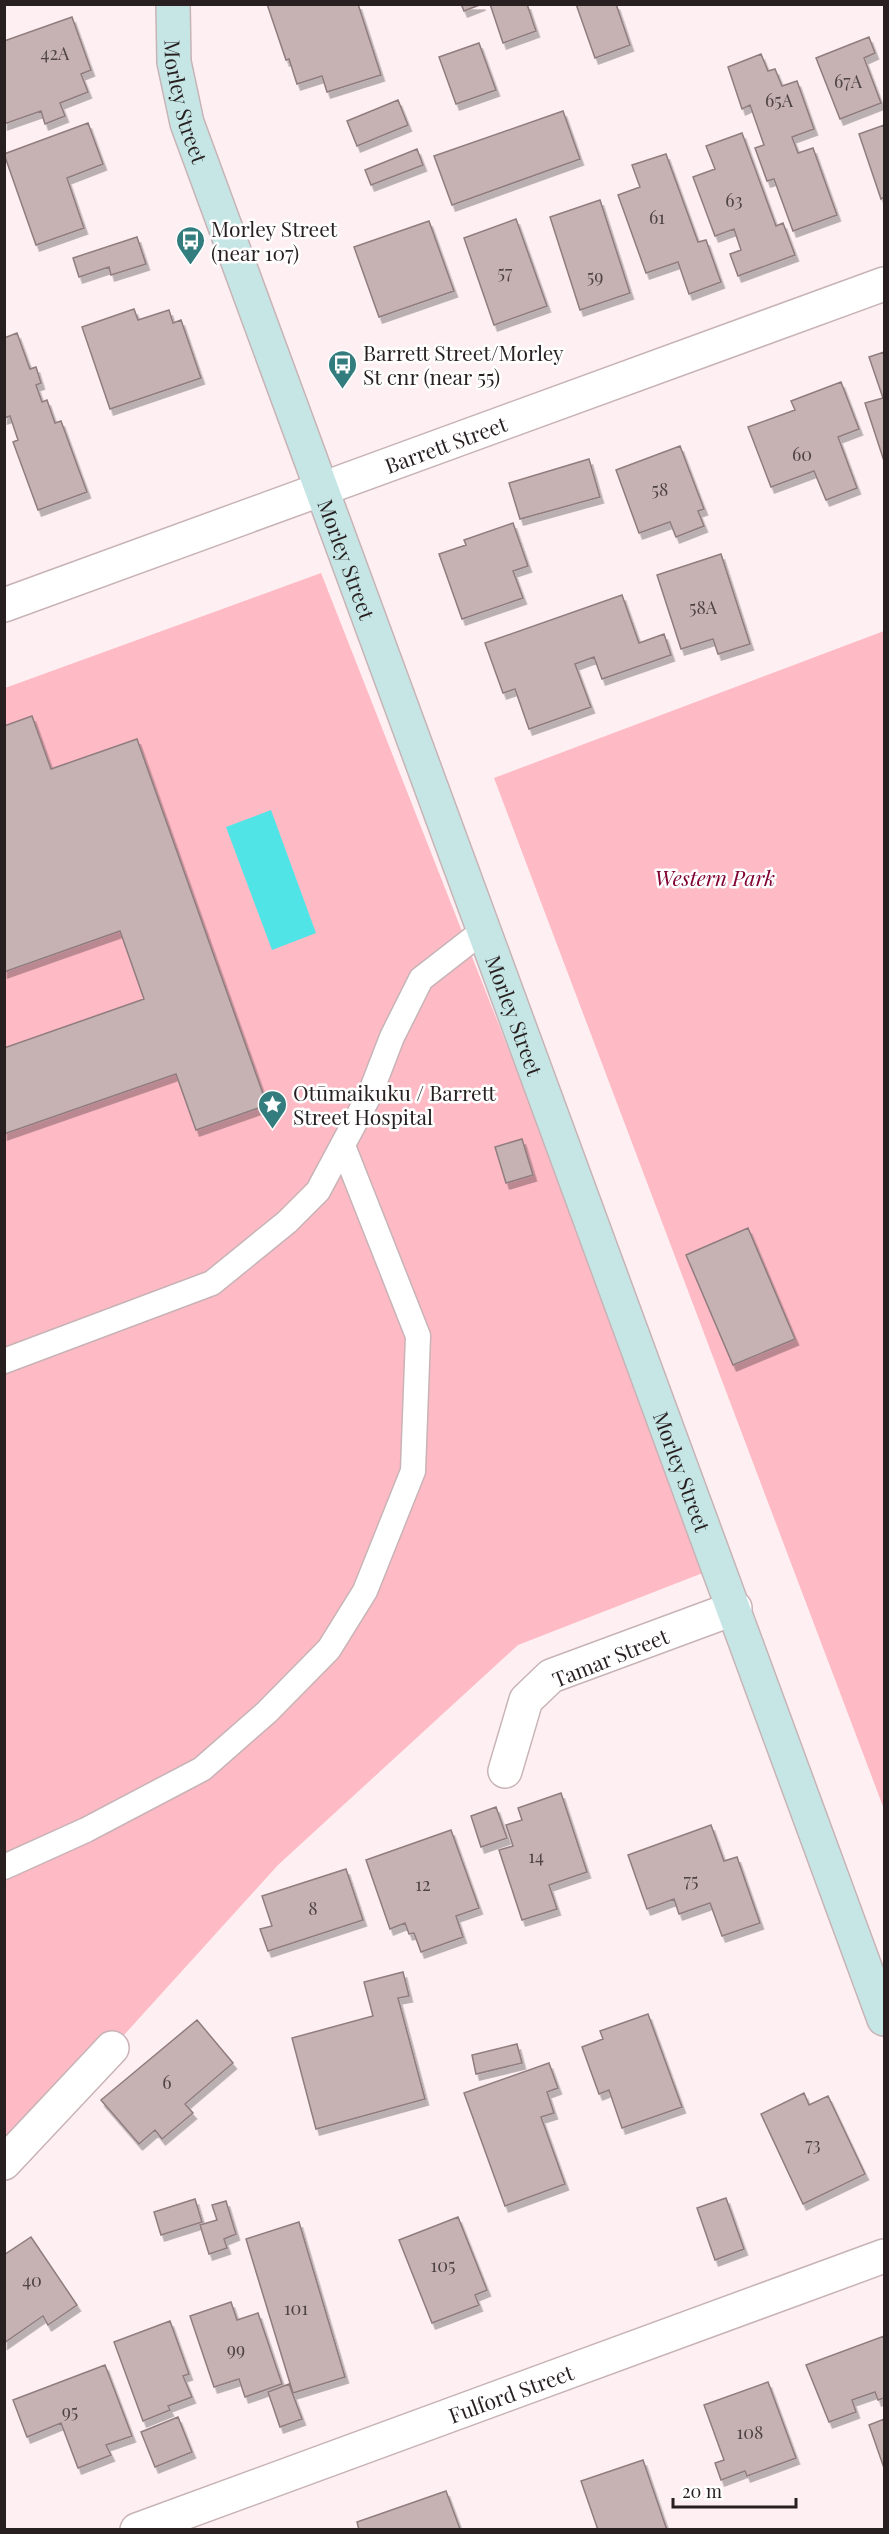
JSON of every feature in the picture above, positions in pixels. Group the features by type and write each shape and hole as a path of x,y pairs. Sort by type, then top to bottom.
{"main road":[{"name":"Morley Street","path":"173,4 174,62 187,123 885,2019"}],"street":[{"name":"Barrett Street","path":"4,605 885,284"},
{"name":"Tamar Street","path":"505,1771 526,1700 551,1676 735,1608"},
{"path":"4,2163 112,2048"},
{"name":"Fulford Street","path":"137,2529 885,2256"}],"lane":[{"path":"4,1361 212,1282 287,1222 318,1191 343,1146 370,1094 392,1037 421,979 484,930"},
{"path":"4,1867 86,1830 202,1769 267,1712 329,1649 365,1591 413,1471 418,1336 343,1146"}],"green space":[{"name":"Otūmaikuku / Barrett Street Hospital","path":"321,573 713,1569 518,1645 278,1865 124,2035 5,2142 5,688"},
{"name":"Western Park","path":"884,631 884,1809 494,778"}],"water":[{"path":"271,810 316,933 272,950 226,827"}],"building":[{"path":"267,4 358,4 381,75 327,92 322,76 297,84 289,59 286,60"},
{"path":"461,4 482,4 464,11"},
{"path":"490,4 527,4 536,31 503,43"},
{"path":"576,4 616,4 630,45 595,58"},
{"path":"72,17 91,70 81,74 88,92 60,103 65,116 45,124 41,111 4,124 4,41"},
{"path":"869,37 875,53 864,58 881,103 840,119 816,58"},
{"path":"479,43 496,90 456,104 439,57"},
{"path":"761,54 768,71 775,69 782,86 797,81 814,129 792,137 798,153 813,148 837,215 793,231 774,179 767,181 755,148 764,145 750,105 742,109 728,67"},
{"path":"398,100 408,125 357,146 347,121"},
{"path":"563,111 580,159 452,205 434,156"},
{"path":"88,123 103,164 67,178 84,228 36,245 4,154"},
{"path":"884,125 884,197 881,199 859,134"},
{"path":"742,133 776,226 783,223 795,255 738,276 730,254 741,250 734,229 715,236 693,177 715,169 706,146"},
{"path":"417,149 423,165 371,185 365,170"},
{"path":"666,154 698,242 706,240 721,282 689,294 678,262 646,273 618,195 640,187 632,165"},
{"path":"600,200 630,293 580,310 550,217"},
{"path":"516,219 547,306 494,325 464,238"},
{"path":"429,221 454,291 379,317 354,247"},
{"path":"137,237 146,264 111,275 109,267 79,277 73,258"},
{"path":"134,309 138,320 169,310 173,323 181,320 201,378 110,409 82,327"},
{"path":"17,333 30,369 36,367 41,383 36,385 42,402 47,400 55,423 61,421 87,492 38,510 13,442 18,440 10,416 4,418 4,338"},
{"path":"884,352 884,461 865,403 883,398 869,357"},
{"path":"841,382 859,429 838,437 857,488 826,500 814,471 771,487 748,427 795,410 791,401"},
{"path":"680,446 704,509 698,511 704,526 676,537 670,522 639,533 616,470"},
{"path":"589,459 600,497 520,519 509,483"},
{"path":"513,523 528,566 513,571 523,598 462,619 439,554 466,545 464,540"},
{"path":"721,554 750,644 718,654 713,639 681,649 657,575"},
{"path":"622,595 639,643 664,634 671,655 602,679 594,657 575,664 591,707 529,729 515,689 503,693 485,643"},
{"path":"32,716 51,769 137,739 267,1105 196,1130 176,1074 4,1134 4,1048 144,999 120,931 4,972 4,726"},
{"path":"522,1139 533,1175 506,1183 495,1147"},
{"path":"748,1228 795,1339 733,1365 686,1255"},
{"path":"561,1793 587,1872 549,1885 557,1909 522,1920 499,1850 513,1846 506,1825 522,1820 518,1808"},
{"path":"496,1807 507,1838 481,1847 471,1816"},
{"path":"711,1825 724,1861 737,1857 760,1923 722,1936 710,1903 679,1914 674,1899 647,1909 628,1855"},
{"path":"451,1830 479,1908 456,1916 463,1937 421,1952 414,1933 409,1934 405,1923 390,1929 366,1860"},
{"path":"346,1869 363,1920 268,1951 260,1929 272,1926 262,1896"},
{"path":"403,1972 409,1996 398,1998 425,2099 316,2129 292,2038 373,2016 364,1982"},
{"path":"648,2014 682,2107 622,2128 609,2090 599,2094 582,2047 603,2039 600,2031"},
{"path":"197,2020 233,2063 185,2104 193,2113 162,2139 155,2130 139,2144 101,2100"},
{"path":"517,2044 522,2063 476,2074 472,2055"},
{"path":"549,2063 558,2088 547,2092 554,2113 541,2117 565,2184 505,2206 464,2093"},
{"path":"804,2093 809,2105 828,2096 865,2174 803,2204 761,2114"},
{"path":"726,2198 744,2249 715,2260 697,2208"},
{"path":"195,2199 202,2222 161,2235 154,2212"},
{"path":"226,2201 236,2234 224,2239 227,2248 209,2254 200,2225 217,2220 212,2205"},
{"path":"458,2217 487,2290 475,2295 479,2305 432,2323 399,2240"},
{"path":"299,2222 345,2377 293,2393 246,2239"},
{"path":"31,2237 77,2305 48,2325 43,2316 4,2343 4,2255"},
{"path":"231,2302 237,2320 258,2313 282,2384 245,2397 239,2379 214,2387 190,2316"},
{"path":"170,2321 189,2374 183,2376 192,2397 168,2406 170,2410 143,2421 114,2342"},
{"path":"884,2336 884,2398 878,2400 875,2392 852,2400 856,2412 829,2422 806,2365"},
{"path":"105,2365 132,2436 106,2445 111,2455 78,2468 61,2423 27,2437 13,2400"},
{"path":"768,2382 796,2458 747,2476 745,2471 721,2480 715,2463 724,2460 704,2405"},
{"path":"289,2384 302,2419 280,2427 268,2392"},
{"path":"178,2417 192,2452 155,2467 141,2432"},
{"path":"884,2419 884,2468 869,2425"},
{"path":"643,2460 667,2530 598,2530 581,2481"},
{"path":"446,2491 460,2529 359,2530 357,2522"}],"place":[{"name":"Morley Street (near 107)","path":"190,266"},
{"name":"Barrett Street/Morley St cnr (near 55)","path":"342,390"},
{"name":"Otūmaikuku / Barrett Street Hospital","path":"272,1130"}]}
